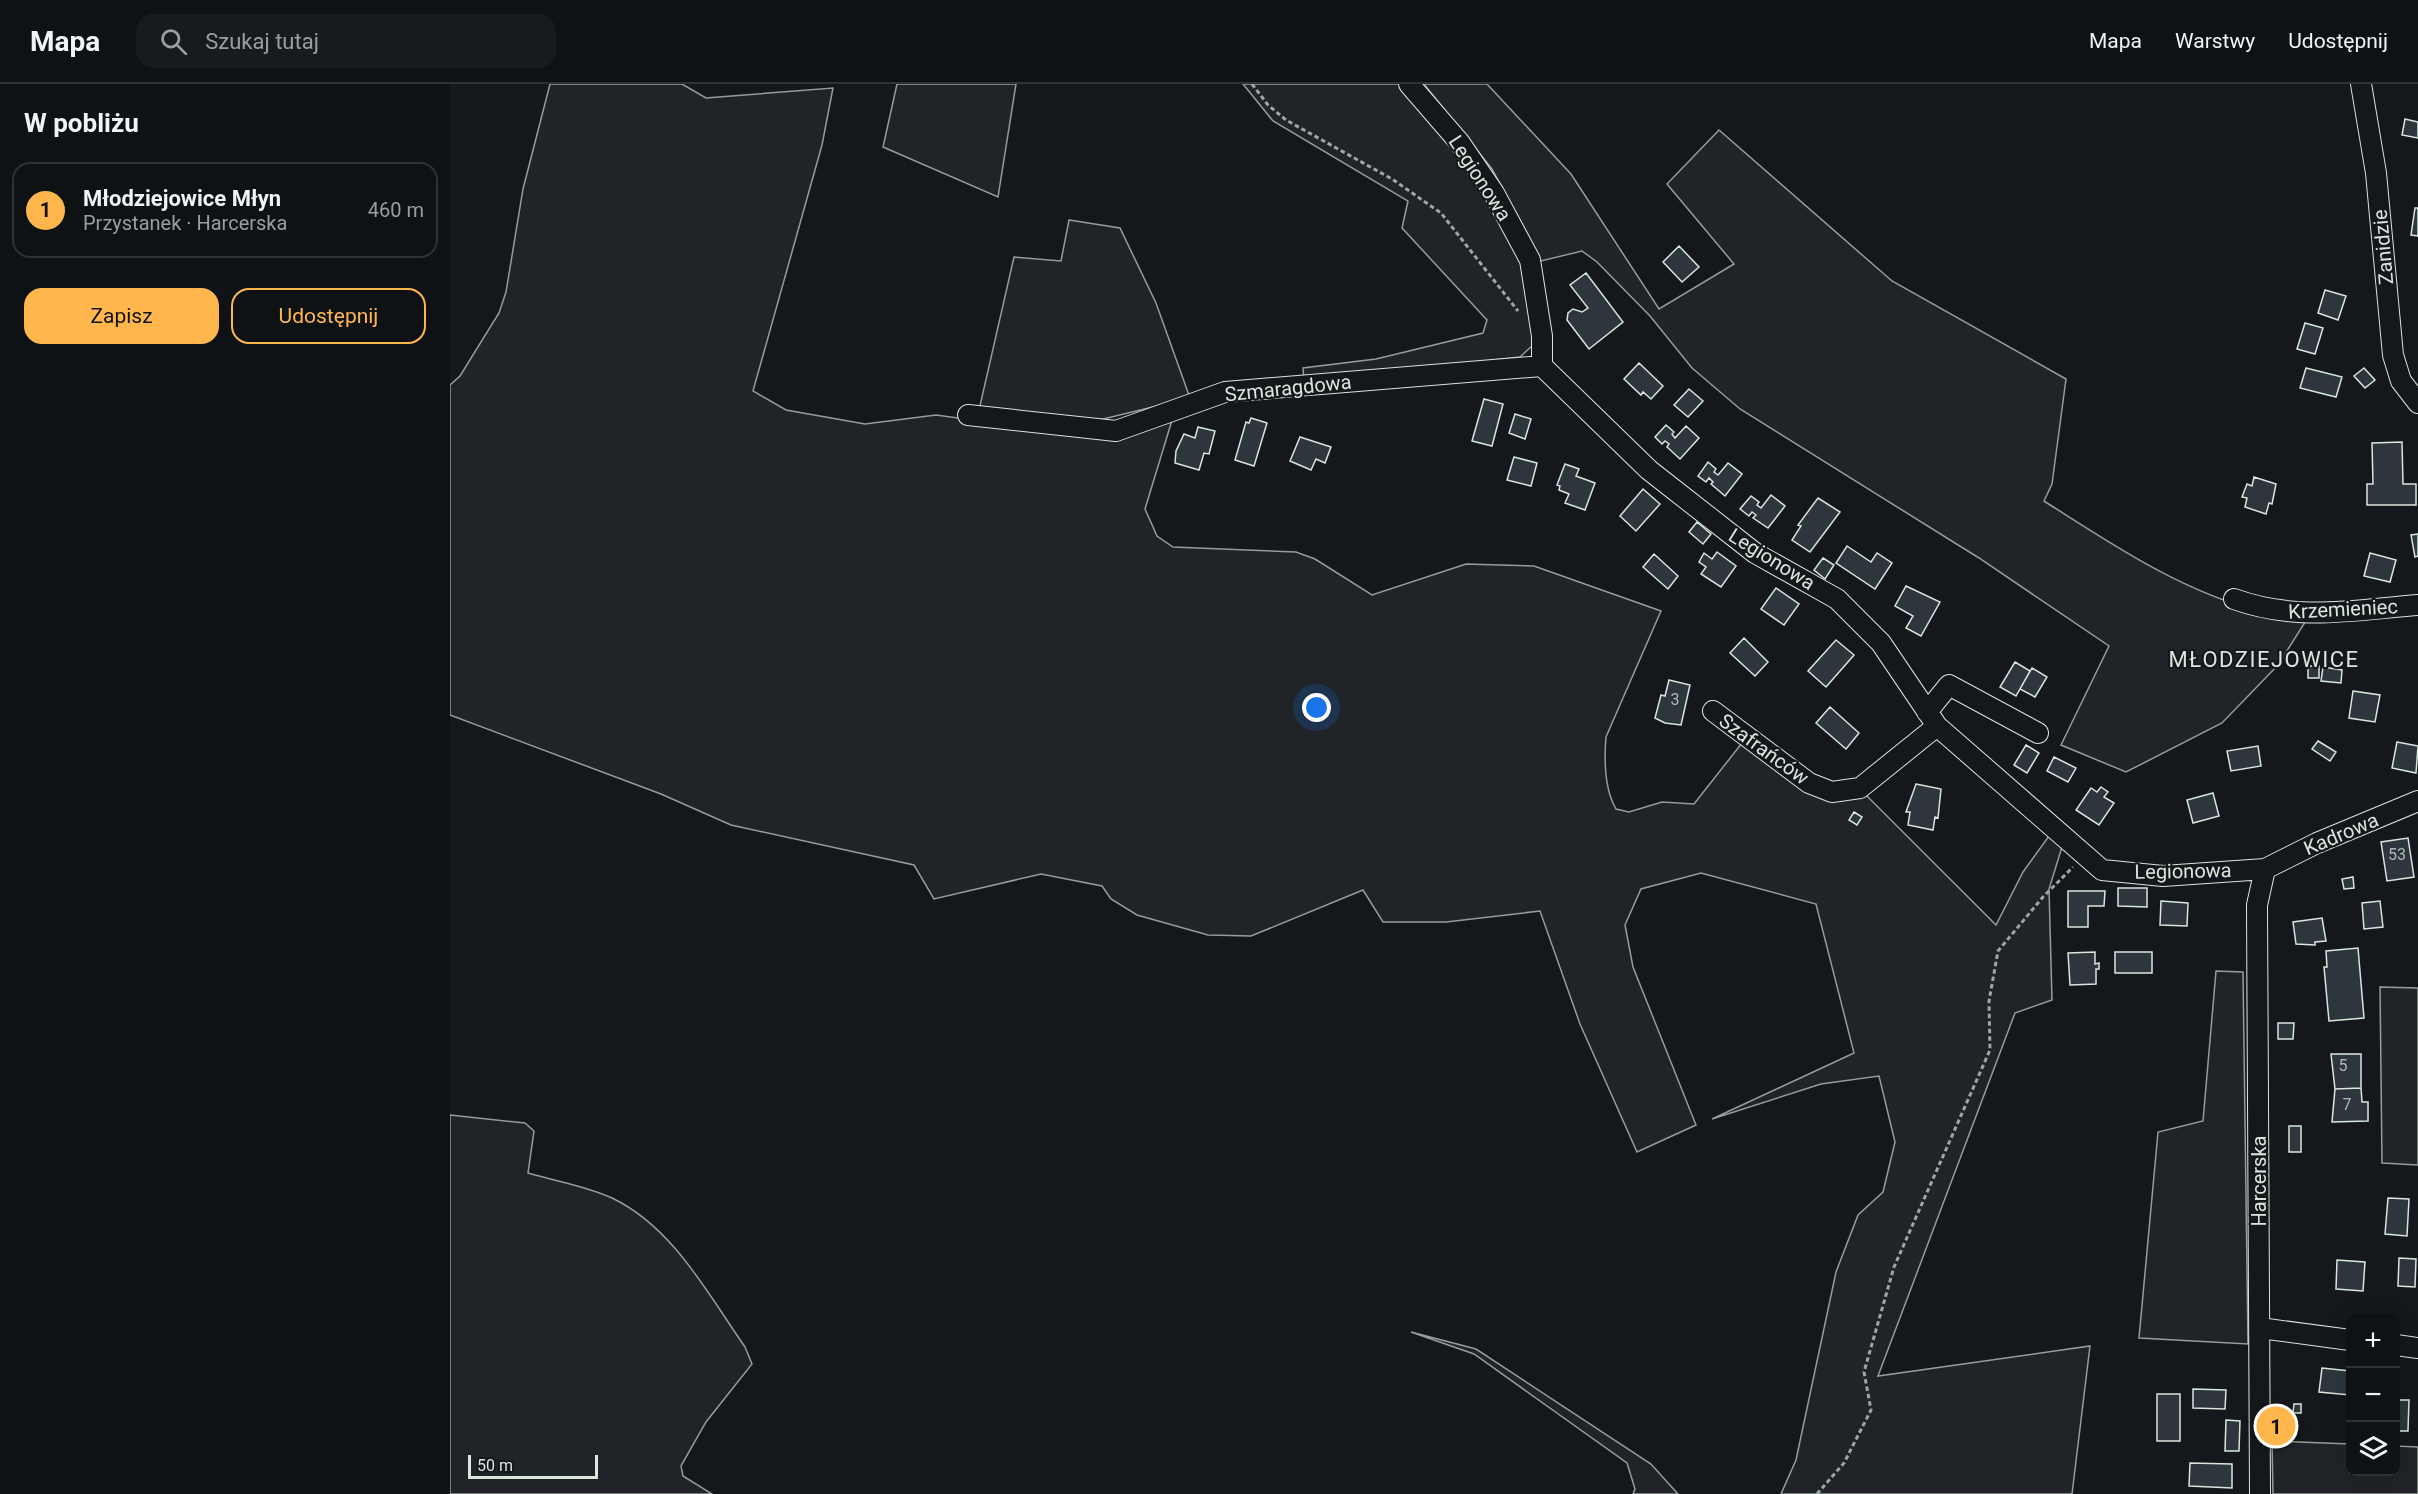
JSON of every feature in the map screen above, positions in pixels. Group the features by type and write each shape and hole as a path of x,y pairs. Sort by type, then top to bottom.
{"street":[{"name":"Legionowa","path":"1409,84 1466,152 1494,193 1530,260 1542,336 1542,366 1649,470 1755,553 1837,598 1881,644 1932,719 2102,870 2163,876 2265,869"},
{"name":"Zanidzie","path":"2361,84 2376,173 2393,355 2401,381 2418,403"},
{"name":"Szmaragdowa","path":"968,415 1116,430 1225,392 1542,366"},
{"name":"Krzemieniec","path":"2234,598 2278,612 2302,614 2418,605"},
{"name":"Szafrańców","path":"1713,711 1809,783 1832,792 1860,788 1932,719 1949,685 2038,733"},
{"name":"Kadrowa","path":"2265,869 2317,843 2418,801"},
{"name":"Harcerska","path":"2260,1494 2257,905 2265,869"},
{"path":"2260,1328 2346,1339"},
{"path":"2400,1346 2418,1348"}],"path":[{"path":"1252,84 1268,105 1286,120 1392,178 1441,213 1522,315"},
{"path":"1818,1494 1844,1463 1871,1410 1864,1372 1894,1267 1990,1050 1989,1001 1998,951 2043,897 2085,856"}],"shaded area":[{"path":"550,84 682,84 706,98 833,88 822,145 753,391 786,410 865,424 936,415 1116,439 1173,417 1145,509 1157,536 1173,547 1296,552 1315,559 1372,595 1466,564 1534,566 1661,611 1606,737 1606,774 1609,792 1616,809 1629,812 1662,802 1694,804 1742,743 1814,790 1840,801 1864,793 1996,925 2023,872 2049,836 2062,847 2049,889 2052,1000 2015,1013 1878,1376 2090,1346 2072,1494 1781,1494 1796,1460 1836,1272 1858,1215 1883,1192 1895,1142 1879,1076 1821,1084 1712,1119 1854,1053 1816,904 1701,873 1641,889 1625,925 1633,967 1696,1125 1637,1152 1580,1024 1540,911 1446,922 1383,922 1363,890 1251,936 1208,935 1137,915 1111,899 1102,886 1041,874 934,899 914,865 731,825 661,794 450,715 450,385 460,376 499,313 506,292 523,189"},
{"path":"897,84 1016,84 998,197 883,147"},
{"path":"1243,84 1401,84 1456,149 1518,243 1534,308 1532,346 1520,357 1304,381 1303,368 1376,359 1483,333 1487,320 1402,228 1408,201 1273,121"},
{"path":"1424,84 1487,84 1571,174 1659,309 1734,264 1667,184 1719,130 1892,281 2066,379 2052,484 2044,501 2142,562 2194,588 2248,608 2307,619 2278,665 2222,723 2126,772 2061,745 2109,646 1979,558 1740,409 1692,368 1650,316 1597,262 1582,251 1541,261 1492,169"},
{"path":"1069,220 1120,228 1156,303 1190,398 1095,421 979,410 1014,257 1061,261"},
{"path":"2216,971 2243,972 2248,1344 2139,1338 2158,1132 2203,1121"},
{"path":"2380,987 2418,988 2418,1165 2382,1163"},
{"path":"450,1115 525,1123 534,1131 528,1173 602,1194 634,1211 671,1244 703,1284 745,1347 752,1364 706,1422 681,1466 683,1476 712,1494 450,1494"},
{"path":"1411,1332 1476,1349 1651,1464 1678,1494 1633,1494 1635,1489 1627,1463 1474,1354"},
{"path":"2272,1441 2346,1444 2346,1476 2400,1476 2400,1446 2418,1447 2418,1494 2273,1494"}],"building":[{"path":"2405,119 2418,122 2418,138 2402,135"},
{"path":"2415,208 2418,208 2418,236 2411,235"},
{"path":"1679,246 1699,267 1682,282 1663,262"},
{"path":"1586,273 1623,322 1589,349 1567,320 1568,313 1573,309 1582,312 1588,308 1570,285"},
{"path":"2325,290 2346,296 2338,320 2318,313"},
{"path":"2305,323 2323,328 2315,354 2297,349"},
{"path":"1639,363 1663,386 1651,399 1643,392 1641,395 1624,379"},
{"path":"2306,368 2342,377 2336,397 2300,388"},
{"path":"2364,368 2375,380 2365,388 2354,376"},
{"path":"1689,389 1703,401 1688,417 1674,405"},
{"path":"1484,399 1503,404 1492,446 1472,441"},
{"path":"1515,414 1531,419 1525,439 1509,433"},
{"path":"1251,418 1267,423 1254,466 1235,460 1246,422 1249,423"},
{"path":"1666,425 1674,432 1672,434 1675,438 1686,426 1699,438 1680,459 1667,447 1669,444 1665,441 1662,444 1655,437"},
{"path":"1198,427 1215,431 1209,454 1204,453 1199,470 1175,463 1176,451 1184,434 1195,438"},
{"path":"1300,437 1331,447 1325,463 1316,459 1311,470 1290,461"},
{"path":"2402,442 2403,484 2416,484 2416,505 2367,505 2367,484 2373,484 2372,443"},
{"path":"1514,457 1537,463 1531,486 1507,480"},
{"path":"1708,462 1716,469 1714,472 1718,475 1728,463 1742,474 1725,496 1711,484 1713,482 1709,478 1706,482 1698,476"},
{"path":"1565,464 1579,469 1576,476 1595,483 1585,510 1565,503 1569,494 1559,490 1560,486 1557,485"},
{"path":"2254,477 2276,484 2272,504 2269,503 2266,514 2245,507 2247,498 2242,497 2247,484 2252,486"},
{"path":"1643,489 1660,504 1636,531 1620,516"},
{"path":"1771,495 1785,506 1768,528 1753,518 1756,515 1752,512 1749,516 1740,509 1751,496 1759,502 1757,505 1761,508"},
{"path":"1818,498 1840,512 1810,552 1792,540 1801,526 1798,525"},
{"path":"1697,522 1711,534 1703,544 1689,532"},
{"path":"2418,534 2418,556 2415,557 2411,535"},
{"path":"1847,546 1871,562 1877,553 1892,563 1875,589 1836,563"},
{"path":"1717,552 1736,566 1721,587 1701,574 1706,567 1699,562 1704,553 1712,559"},
{"path":"2370,553 2396,560 2390,582 2364,576"},
{"path":"1654,554 1678,576 1668,589 1643,567"},
{"path":"1823,558 1834,565 1825,579 1814,570"},
{"path":"1906,586 1940,602 1921,636 1906,628 1913,616 1895,606"},
{"path":"1776,588 1799,604 1784,625 1761,609"},
{"path":"1744,638 1768,662 1755,676 1730,653"},
{"path":"1836,640 1854,655 1826,687 1808,671"},
{"path":"2015,662 2030,671 2016,696 2000,687"},
{"path":"2308,666 2319,666 2319,678 2308,678"},
{"path":"2323,667 2342,670 2341,683 2321,681"},
{"path":"2032,668 2047,677 2035,697 2020,689"},
{"path":"1669,680 1690,685 1681,725 1665,723 1655,718 1661,695 1665,696"},
{"path":"2353,691 2380,695 2375,722 2349,718"},
{"path":"1830,707 1859,733 1846,749 1816,723"},
{"path":"2318,741 2336,752 2330,761 2312,749"},
{"path":"2397,742 2418,746 2416,773 2392,768"},
{"path":"2026,745 2039,753 2027,773 2014,765"},
{"path":"2258,746 2261,766 2231,771 2227,751"},
{"path":"2054,757 2076,768 2068,782 2047,771"},
{"path":"1916,784 1941,789 1938,818 1935,817 1933,830 1908,825 1910,812 1906,812"},
{"path":"2101,787 2108,792 2104,797 2114,803 2099,825 2076,810 2091,788 2097,792"},
{"path":"2213,793 2219,816 2193,823 2187,800"},
{"path":"1854,812 1862,817 1857,825 1849,820"},
{"path":"2408,838 2414,877 2387,881 2381,842"},
{"path":"2353,877 2354,888 2344,889 2342,879"},
{"path":"2118,888 2147,888 2147,907 2118,906"},
{"path":"2068,891 2105,891 2104,906 2088,906 2088,927 2068,927"},
{"path":"2161,901 2188,903 2187,926 2160,925"},
{"path":"2380,901 2383,927 2364,929 2362,903"},
{"path":"2322,918 2326,941 2315,942 2315,945 2296,944 2293,922"},
{"path":"2358,948 2364,1018 2329,1021 2324,967 2327,967 2326,951"},
{"path":"2095,952 2095,964 2099,963 2099,969 2096,969 2096,984 2070,985 2068,953"},
{"path":"2115,952 2152,952 2152,973 2115,973"},
{"path":"2278,1023 2294,1023 2293,1039 2278,1039"},
{"path":"2331,1054 2361,1054 2361,1088 2335,1089"},
{"path":"2361,1088 2362,1102 2368,1102 2368,1121 2332,1122 2335,1089"},
{"path":"2289,1126 2301,1126 2301,1152 2289,1152"},
{"path":"2388,1198 2409,1199 2407,1236 2385,1234"},
{"path":"2399,1258 2416,1259 2415,1287 2398,1286"},
{"path":"2337,1260 2365,1262 2363,1291 2336,1289"},
{"path":"2322,1368 2346,1371 2346,1395 2319,1392"},
{"path":"2193,1389 2226,1390 2225,1409 2193,1408"},
{"path":"2157,1394 2180,1394 2180,1441 2157,1441"},
{"path":"2400,1400 2409,1400 2408,1431 2400,1431"},
{"path":"2294,1404 2301,1404 2301,1413 2293,1413"},
{"path":"2226,1420 2240,1421 2239,1451 2225,1451"},
{"path":"2190,1463 2232,1464 2232,1488 2189,1486"}],"place":[{"name":"Młodziejowice Młyn","path":"2276,1426"}],"district":[{"name":"MŁODZIEJOWICE","path":"2264,659"}]}
